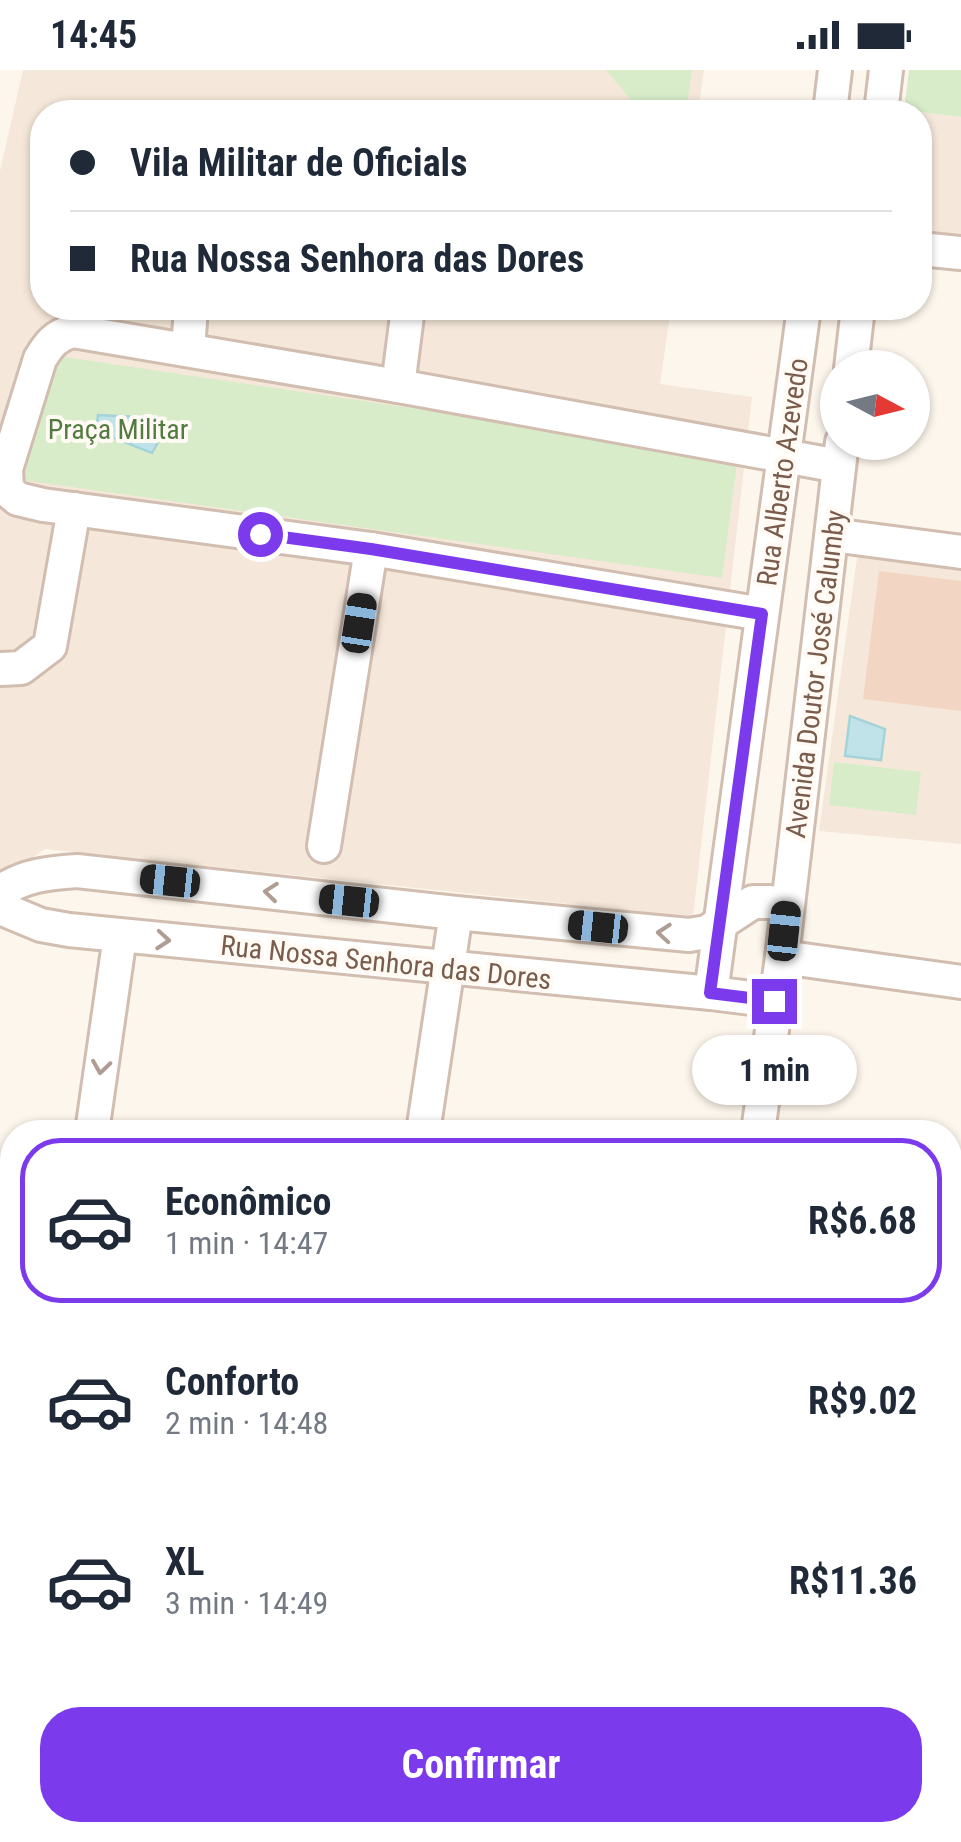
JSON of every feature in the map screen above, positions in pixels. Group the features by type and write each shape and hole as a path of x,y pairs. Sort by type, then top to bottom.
{"street":[{"path":"831,100 835,70"},
{"path":"882,100 886,70"},
{"path":"932,250 961,253"},
{"path":"188,349 190,320"},
{"path":"398,386 406,320"},
{"name":"Rua Alberto Azevedo","path":"710,993 802,320"},
{"path":"853,350 857,320"},
{"path":"762,614 371,549 74,510 4,497 6,470 40,360 58,335 73,331 784,455 820,454"},
{"name":"Avenida Doutor José Calumby","path":"759,1120 840,460"},
{"path":"0,669 22,668 50,646 74,510"},
{"path":"832,535 961,552"},
{"path":"324,846 371,549"},
{"name":"Rua Nossa Senhora das Dores","path":"0,892 16,881 40,874 78,871 670,934 707,932 753,902 787,906"},
{"name":"Rua Nossa Senhora das Dores","path":"0,908 41,925 120,936 774,1001"},
{"path":"425,1120 456,912"},
{"path":"94,1120 120,936"},
{"path":"782,957 961,982"}],"shaded area":[{"path":"23,70 704,70 700,100 30,100 30,320 669,320 660,384 752,397 693,917 45,849 0,880 0,171"},
{"path":"932,113 961,117 961,270 932,267"},
{"path":"861,529 961,543 961,844 819,831"}],"green space":[{"path":"606,70 692,70 688,100 631,100"},
{"path":"909,70 961,70 961,117 932,113 932,100 905,100"},
{"name":"Praça Militar","path":"57,356 738,456 722,578 21,480"},
{"path":"834,762 921,772 916,815 829,805"}],"water":[{"path":"98,415 159,418 161,437 152,453 96,431"},
{"path":"850,716 885,729 881,760 845,756"}],"building":[{"path":"879,571 961,581 961,711 863,699"}],"route":[{"path":"260,534 762,614 710,993 774,1001"}]}
